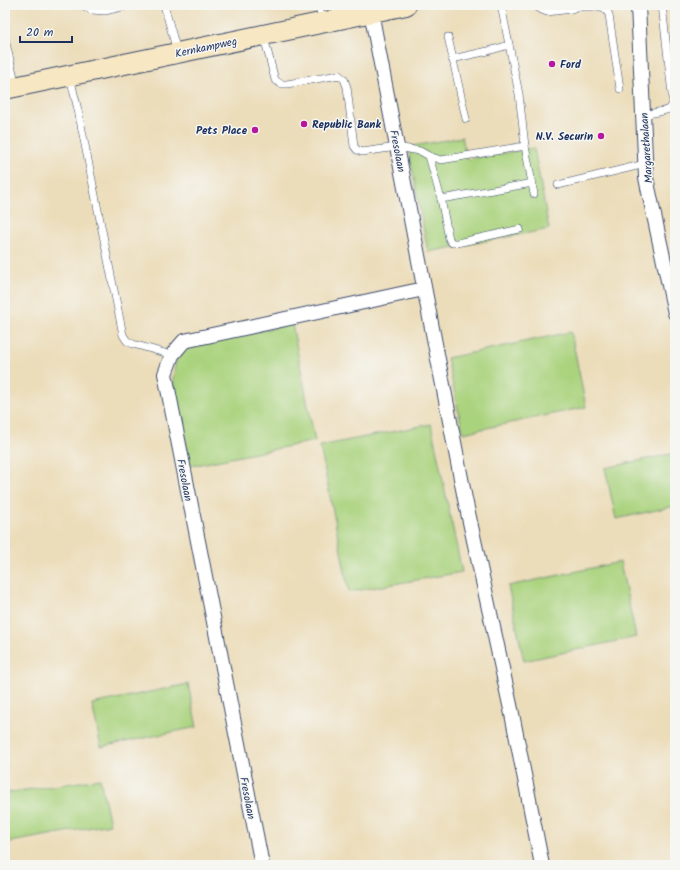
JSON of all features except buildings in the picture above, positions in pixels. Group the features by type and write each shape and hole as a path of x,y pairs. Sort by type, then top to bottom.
{"street":[{"name":"Kernkampweg","path":"10,87 263,35 321,14 371,12 406,5"},
{"name":"Margarethalaan","path":"638,5 646,178 675,313"},
{"name":"Fresolaan","path":"371,12 465,499 510,706 542,865"},
{"name":"Fresolaan","path":"262,865 165,374 172,355 184,341 424,289"}],"lane":[{"path":"83,5 90,10 105,11 130,5"},
{"path":"164,5 177,53"},
{"path":"501,5 519,94 534,194"},
{"path":"534,5 547,12 572,9 578,6 602,7 607,10 620,89"},
{"path":"643,115 670,109 673,103 662,5"},
{"path":"263,35 275,80 282,84 339,75 344,79 347,87 354,146 357,150 362,152 397,147 420,150 429,156 441,160 526,146"},
{"path":"448,37 466,119"},
{"path":"5,39 10,87"},
{"path":"452,59 509,45"},
{"path":"70,75 122,335 127,341 133,344 172,355"},
{"path":"429,156 441,199 449,239 452,243 520,229"},
{"path":"558,185 645,164"},
{"path":"441,199 532,183"}],"green space":[{"path":"462,137 467,159 534,148 549,229 428,252 408,147"},
{"path":"292,324 315,441 191,466 173,380 175,365 180,354 188,346"},
{"path":"571,332 586,407 463,433 447,358"},
{"path":"431,424 462,572 349,592 320,446"},
{"path":"675,453 675,506 616,519 605,468"},
{"path":"620,562 636,637 524,661 508,586"},
{"path":"188,684 197,727 101,747 92,704"},
{"path":"100,779 110,824 5,843 5,793"}],"place":[{"name":"Ford","path":"552,64"},
{"name":"Republic Bank","path":"304,124"},
{"name":"Pets Place","path":"255,130"},
{"name":"N.V. Securin","path":"601,136"}]}
